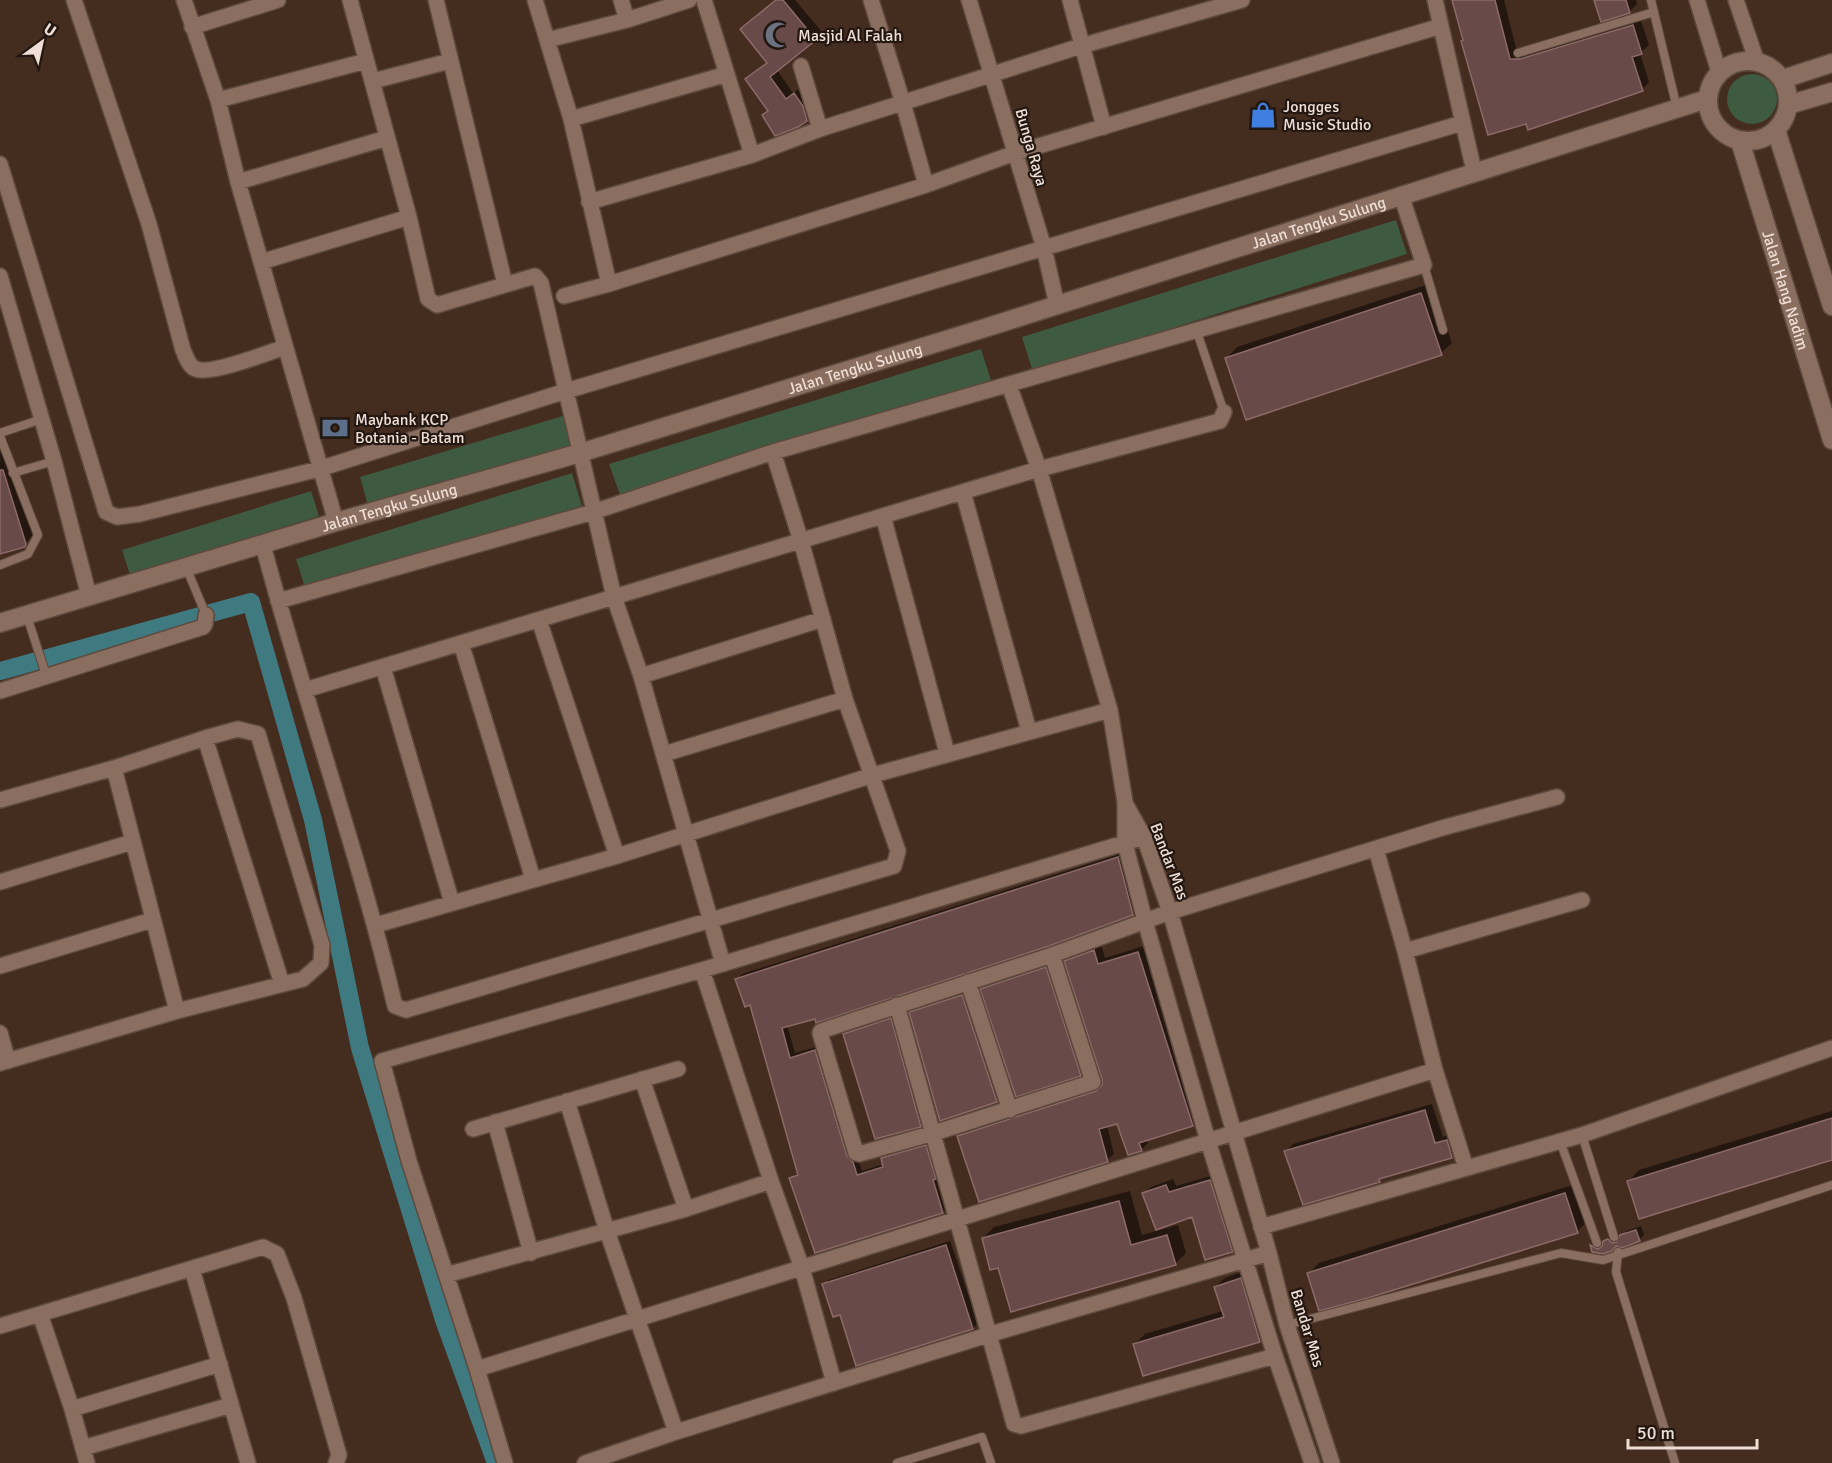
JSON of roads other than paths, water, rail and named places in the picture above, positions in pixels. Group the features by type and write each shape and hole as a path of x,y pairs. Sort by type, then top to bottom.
{"street":[{"path":"74,0 149,224 183,350 189,364 200,370 217,369 285,348"},
{"path":"184,0 218,100 238,182 336,522"},
{"path":"192,27 278,0"},
{"path":"350,0 409,218 428,298 437,305 535,276 541,283 614,597 641,676 723,964"},
{"path":"436,0 505,284"},
{"path":"535,0 571,119 609,284"},
{"path":"621,0 627,20"},
{"path":"547,40 627,20 689,0"},
{"path":"704,0 752,155"},
{"path":"871,0 926,184"},
{"name":"Bunga Raya","path":"969,0 1044,248 1057,305"},
{"path":"1070,0 1104,127"},
{"path":"589,202 752,155 820,129 1081,46 1242,0"},
{"path":"1435,0 1474,171"},
{"path":"1697,0 1719,72"},
{"path":"1736,0 1758,62"},
{"path":"564,296 609,284 926,184 1015,153 1441,26"},
{"path":"218,100 366,61"},
{"path":"373,81 450,61"},
{"path":"1743,61 1758,62 1768,66 1783,79 1788,94 1788,105 1782,123 1776,130 1760,139 1740,141 1720,131 1712,121 1707,99 1710,84 1719,72 1730,64 1743,61"},
{"path":"1783,79 1832,63"},
{"path":"801,66 820,129"},
{"path":"571,119 727,74"},
{"path":"1788,105 1832,92"},
{"name":"Jalan Tengku Sulung","path":"0,623 336,522 580,453 1707,99"},
{"path":"0,164 106,512 117,517 140,514 319,469 566,391 1462,123"},
{"path":"1776,130 1832,306"},
{"path":"238,182 387,138"},
{"name":"Jalan Hang Nadim","path":"1740,141 1832,440"},
{"path":"278,601 593,512 772,452 1424,265 1401,195"},
{"path":"261,262 409,218"},
{"path":"0,276 54,460 89,596"},
{"path":"1009,385 1039,469 1110,710 1125,802"},
{"path":"305,690 1039,469 1220,421 1224,412"},
{"path":"263,545 376,925 395,1006 406,1010 894,866 898,851 845,699 801,541 772,452"},
{"path":"963,492 1029,732"},
{"path":"883,516 947,753"},
{"path":"0,691 45,673 203,627 206,615"},
{"path":"641,676 823,619"},
{"path":"539,620 617,856"},
{"path":"461,643 533,879"},
{"path":"383,667 452,903"},
{"path":"664,754 845,699"},
{"path":"376,925 617,856 947,753 1110,710"},
{"path":"0,800 114,768 238,729 258,734 322,945 321,963 303,979 177,1011 4,1062 0,1033"},
{"path":"205,738 282,984"},
{"path":"114,768 177,1011"},
{"path":"1052,955 1093,1082 934,1134 856,1153 821,1031 1052,955 1170,912 1557,797"},
{"name":"Bandar Mas","path":"1125,802 1144,837 1170,912 1232,1133 1269,1253 1287,1325 1332,1463"},
{"name":"Bandar Mas","path":"1125,802 1125,843 1145,921 1208,1141 1275,1356 1312,1463"},
{"path":"505,1463 409,1161 382,1061 723,964 1144,837"},
{"path":"0,882 132,842"},
{"path":"1376,849 1435,1070 1466,1168"},
{"path":"1405,951 1582,900"},
{"path":"0,966 152,920"},
{"path":"702,970 802,1268 834,1383"},
{"path":"968,982 1010,1110"},
{"path":"897,1005 991,1334 1014,1424 1022,1426 1275,1356"},
{"path":"1260,1227 1582,1135 1832,1048"},
{"path":"473,1130 678,1069"},
{"path":"477,1369 1435,1070"},
{"path":"642,1079 686,1209"},
{"path":"567,1101 606,1231 676,1432"},
{"path":"495,1122 531,1253"},
{"path":"446,1275 686,1209 771,1181"},
{"path":"0,1326 263,1246 277,1254 294,1298 339,1455 336,1463"},
{"path":"585,1463 676,1432 991,1334 1269,1253"},
{"path":"192,1269 248,1463"},
{"path":"40,1314 72,1409 85,1456 231,1405"},
{"path":"72,1409 220,1364"}],"lane":[{"path":"1651,0 1677,108"},
{"path":"1518,53 1654,12"},
{"path":"1424,265 1443,330"},
{"path":"1196,329 1224,412"},
{"path":"0,565 28,554 38,534 0,434 42,419"},
{"path":"13,473 54,460"},
{"path":"186,567 206,615"},
{"path":"27,615 45,673"},
{"path":"1582,1135 1614,1237"},
{"path":"1560,1141 1597,1243"},
{"path":"1287,1325 1561,1253 1603,1258 1832,1185"},
{"path":"1618,1253 1616,1272 1675,1463"},
{"path":"1603,1258 1616,1272"},
{"path":"897,1463 982,1437 992,1463"}],"waterway":[{"path":"0,671 251,602 313,820 360,1048 445,1323 496,1463"}],"place":[{"name":"Masjid Al Falah","path":"778,35"},
{"name":"Jongges Music Studio","path":"1263,115"},
{"name":"Maybank KCP Botania - Batam","path":"335,428"}]}
